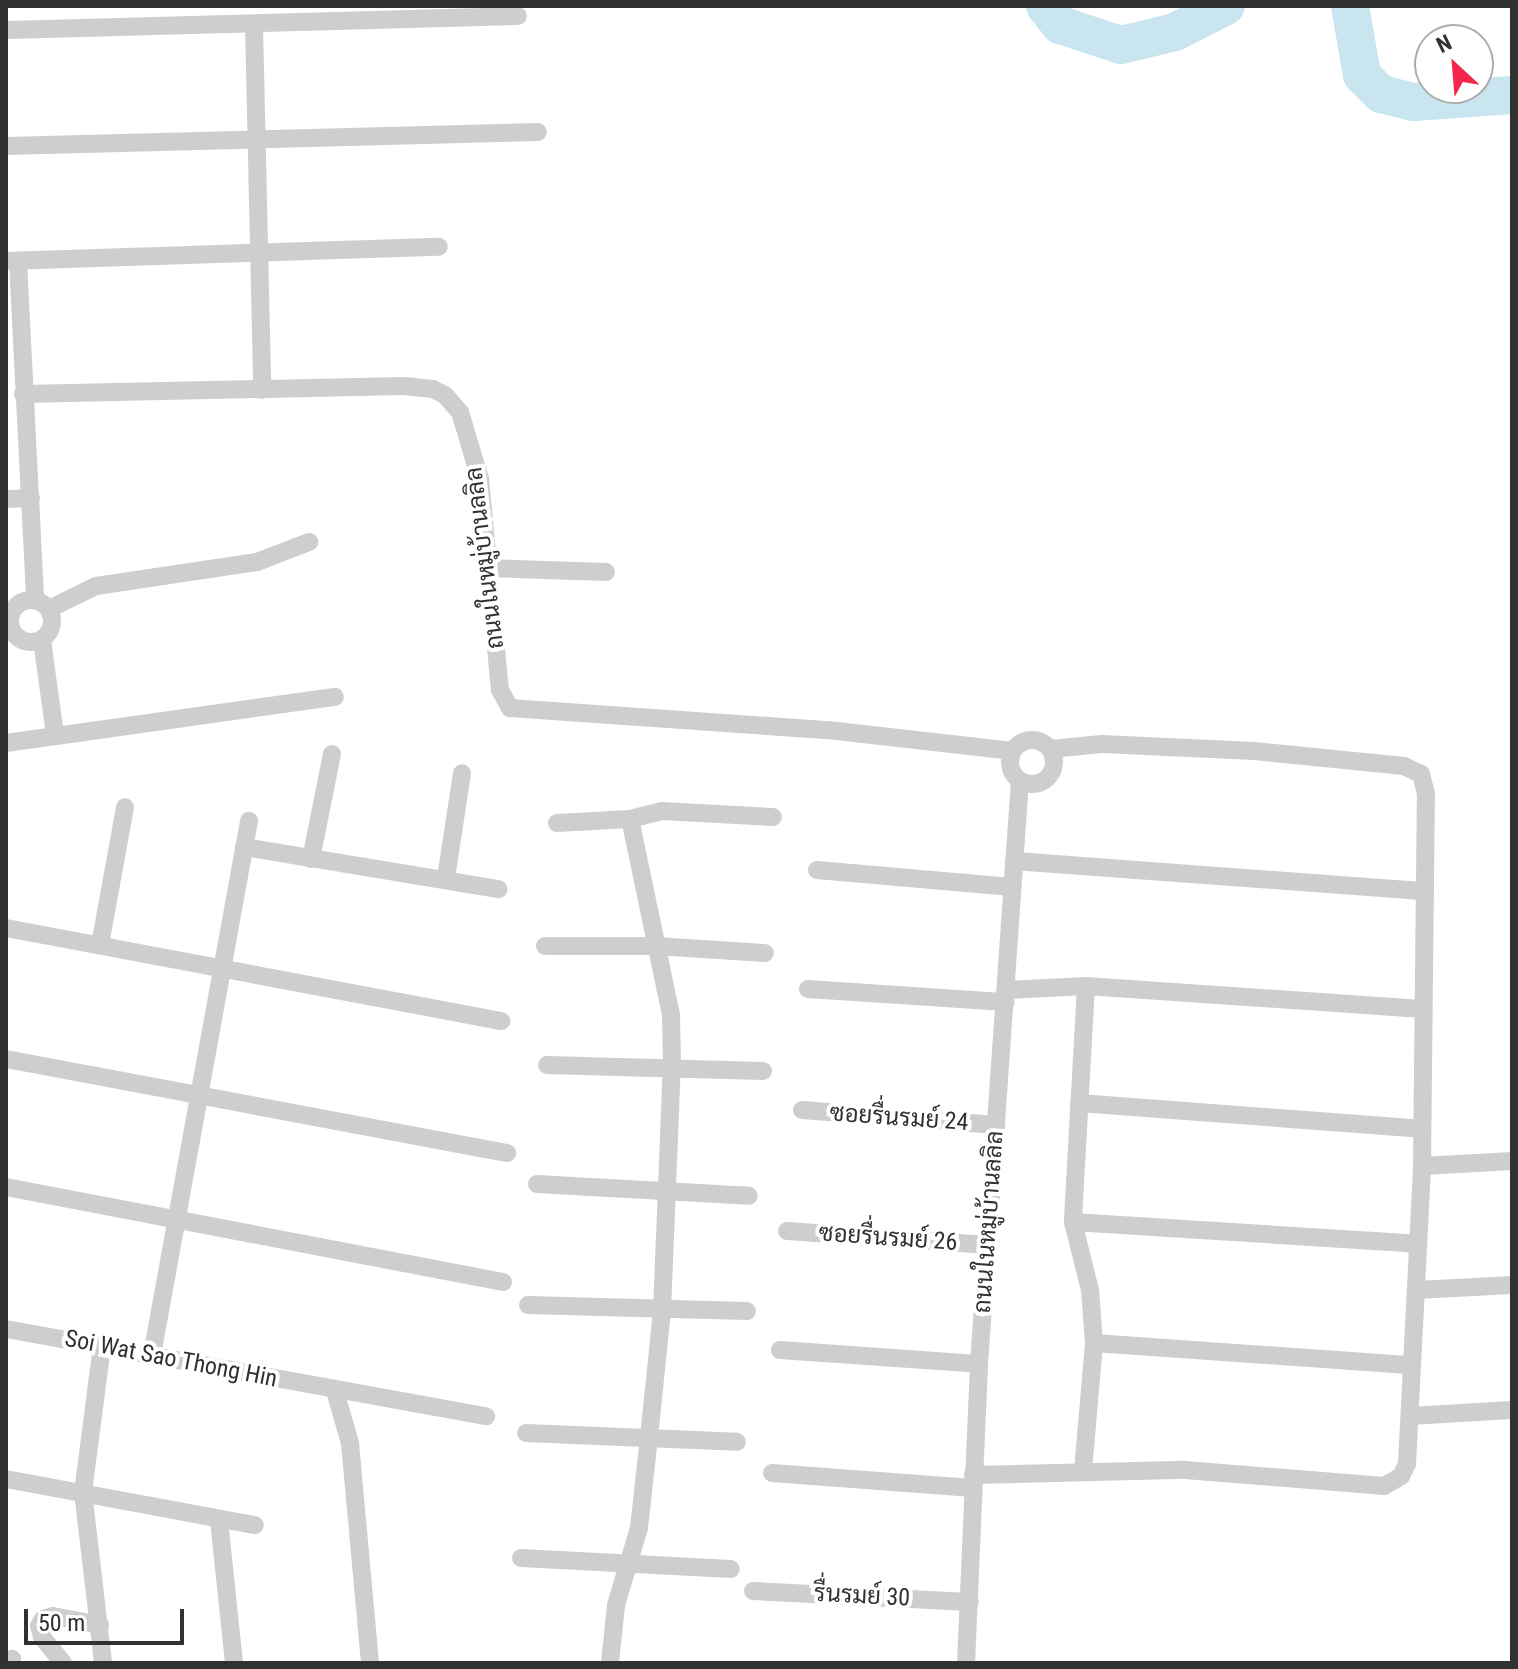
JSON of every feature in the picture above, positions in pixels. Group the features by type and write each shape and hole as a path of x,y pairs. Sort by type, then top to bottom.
{"street":[{"path":"8,30 254,25 435,13 518,16"},
{"path":"254,25 262,390"},
{"path":"6,146 538,132"},
{"path":"309,542 257,562 96,586 42,605 21,602 8,613 14,635 27,643 42,640 50,631 52,620 42,605 17,385 12,261 439,247"},
{"name":"ถนนในหมู่บ้านลลิล","path":"17,385 262,390 404,386 433,389 445,395 460,412 480,479 500,690 510,708 828,730 1013,751"},
{"path":"6,499 31,498"},
{"path":"489,568 606,572"},
{"path":"42,640 55,735"},
{"path":"6,743 335,697"},
{"path":"1027,741 1043,743 1050,749 1054,765 1051,774 1037,784 1020,781 1010,768 1013,751 1027,741"},
{"path":"772,1473 972,1481 1083,1471 1185,1470 1384,1486 1401,1476 1407,1464 1422,1166 1426,794 1421,774 1404,766 1151,745 1102,744 1050,749"},
{"path":"311,859 332,754"},
{"path":"446,878 462,773"},
{"name":"ถนนในหมู่บ้านลลิล","path":"966,1663 979,1364 1020,781"},
{"path":"100,945 125,807"},
{"path":"557,823 630,819 662,811 773,817"},
{"path":"610,1663 616,1605 639,1528 649,1437 662,1311 672,1066 671,1015 630,819"},
{"path":"152,1355 249,821"},
{"path":"244,847 499,889"},
{"path":"1014,861 1425,891"},
{"path":"817,870 1012,887"},
{"path":"6,928 501,1021"},
{"path":"545,946 656,946 765,953"},
{"path":"808,989 1006,996 1086,986 1422,1009"},
{"path":"1083,1471 1094,1343 1090,1290 1073,1222 1086,986"},
{"path":"6,1059 507,1153"},
{"path":"547,1065 672,1066 763,1071"},
{"path":"1079,1103 1421,1129"},
{"name":"ซอยรื่นรมย์ 24","path":"802,1110 996,1125"},
{"path":"1422,1166 1512,1161"},
{"path":"537,1184 749,1196"},
{"path":"6,1187 503,1282"},
{"path":"1073,1222 1418,1244"},
{"name":"ซอยรื่นรมย์ 26","path":"787,1231 988,1245"},
{"path":"1417,1290 1512,1285"},
{"path":"528,1305 747,1311"},
{"name":"Soi Wat Sao Thong Hin","path":"6,1329 486,1416"},
{"path":"1094,1343 1411,1365"},
{"path":"102,1346 83,1492 103,1663"},
{"path":"780,1350 979,1364"},
{"path":"335,1391 350,1443 370,1663"},
{"path":"1410,1416 1512,1410"},
{"path":"526,1433 737,1442"},
{"path":"6,1479 255,1525"},
{"path":"219,1520 234,1663"},
{"path":"521,1558 731,1569"},
{"name":"รื่นรมย์ 30","path":"753,1591 970,1602"},
{"path":"63,1663 42,1637 39,1626 43,1619 53,1616 100,1625"}],"waterway":[{"path":"1045,6 1060,25 1121,45 1175,32 1226,6"},
{"path":"1350,6 1362,75 1381,94 1414,102 1512,95"}]}
